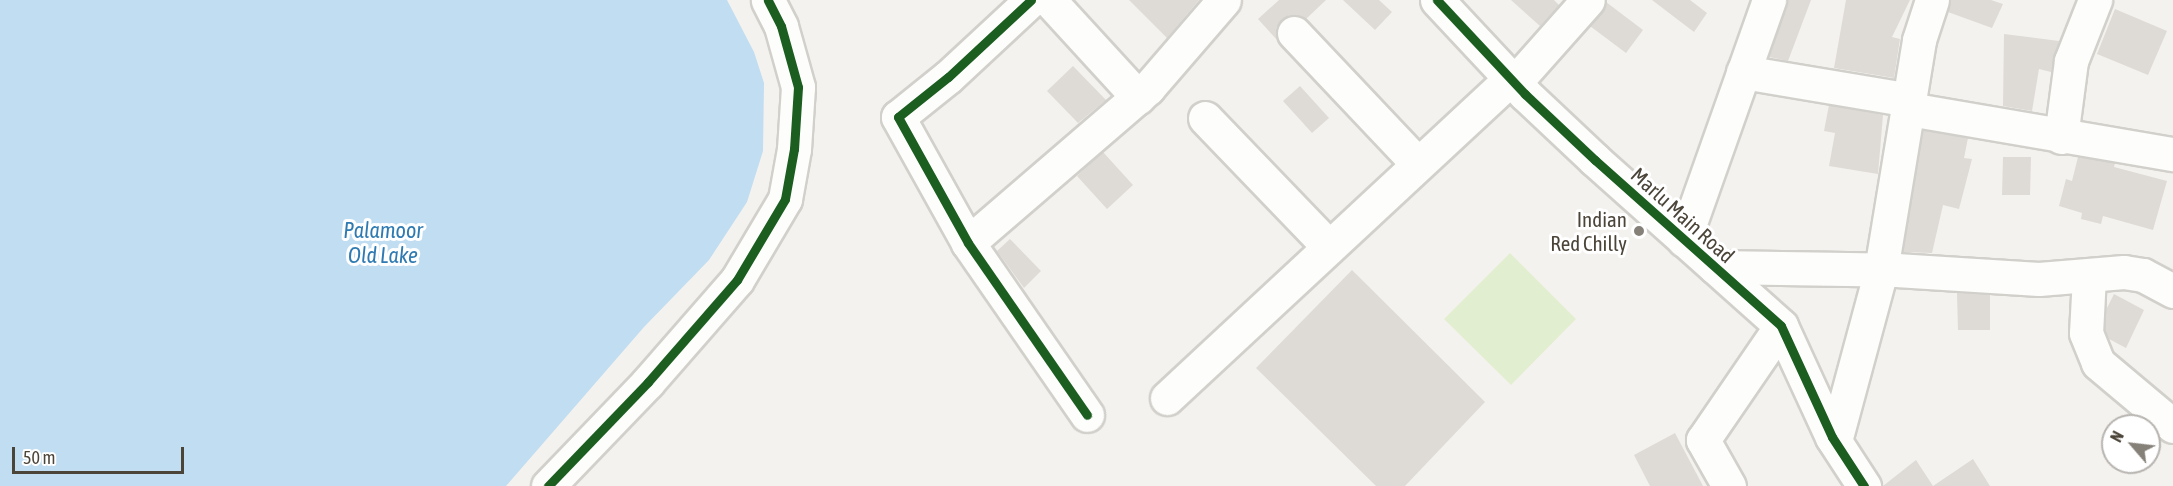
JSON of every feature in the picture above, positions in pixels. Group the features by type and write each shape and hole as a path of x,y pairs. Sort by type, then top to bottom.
{"street":[{"path":"548,486 648,382 737,280 785,199 794,149 798,87 781,26 768,0"},
{"path":"1031,0 948,77 898,117 968,243 1087,415"},
{"path":"1049,0 1138,97"},
{"path":"968,243 1138,97 1224,0"},
{"name":"Marlu Main Road","path":"1437,0 1514,79 1525,94 1587,153 1780,326 1835,441 1864,486"},
{"path":"1167,398 1514,79 1588,0"},
{"path":"1684,240 1768,0"},
{"path":"1835,441 1881,270 1919,40 1932,0"},
{"path":"2061,137 2071,61 2095,0"},
{"path":"1294,33 1419,164"},
{"path":"1743,72 2061,137 2173,154"},
{"path":"1205,118 1329,247"},
{"path":"1714,267 1881,270 2039,279 2124,272 2143,275 2173,291"},
{"path":"2089,276 2086,333 2098,363 2173,426"},
{"path":"1729,486 1703,440 1780,326"}],"green space":[{"path":"1510,253 1576,319 1511,385 1444,319"}],"water":[{"name":"Palamoor Old Lake","path":"0,0 727,0 754,52 764,83 763,151 747,202 709,260 644,327 506,486 0,486"}],"building":[{"path":"1129,0 1199,0 1167,38"},
{"path":"1279,0 1326,0 1306,19 1290,15 1282,19 1276,28 1277,40 1258,19"},
{"path":"1343,0 1379,0 1392,12 1375,30"},
{"path":"1511,0 1554,0 1559,5 1540,26"},
{"path":"1652,0 1690,0 1707,13 1694,32"},
{"path":"1787,0 1811,0 1788,61 1769,57"},
{"path":"1846,0 1910,0 1892,37 1900,39 1894,78 1834,68"},
{"path":"1950,0 1991,0 2003,4 1992,28 1948,12"},
{"path":"1606,2 1643,30 1626,53 1590,26"},
{"path":"2115,9 2167,31 2148,75 2097,54"},
{"path":"2004,34 2059,41 2051,72 2039,69 2032,111 2003,106"},
{"path":"1073,66 1106,100 1078,123 1047,91"},
{"path":"1300,86 1329,118 1312,133 1283,101"},
{"path":"1829,105 1883,115 1878,174 1829,166 1835,133 1824,131"},
{"path":"1923,130 1968,138 1964,158 1972,159 1959,209 1943,205 1932,253 1903,252"},
{"path":"1103,152 1133,185 1107,209 1077,176"},
{"path":"2003,157 2031,157 2030,195 2002,195"},
{"path":"2078,157 2115,163 2114,167 2167,181 2153,230 2103,216 2101,224 2081,219 2082,213 2059,206 2066,179 2072,181"},
{"path":"1010,239 1041,271 1024,288 997,251"},
{"path":"1352,270 1485,402 1405,486 1376,486 1256,368"},
{"path":"1957,293 1990,295 1990,330 1958,330"},
{"path":"2114,294 2144,310 2126,348 2109,339 2105,330 2106,310"},
{"path":"1675,433 1703,486 1650,486 1634,455"},
{"path":"1973,459 1990,486 1933,486"},
{"path":"1916,460 1933,486 1883,486"}],"cycle path":[{"path":"548,486 648,382 737,280 785,199 794,149 798,87 781,26 768,0"},
{"path":"1031,0 948,77 898,117 968,243 1087,415"},
{"path":"1437,0 1525,94 1595,160 1781,326 1832,437 1864,486"}],"place":[{"name":"Indian Red Chilly","path":"1639,231"}]}
